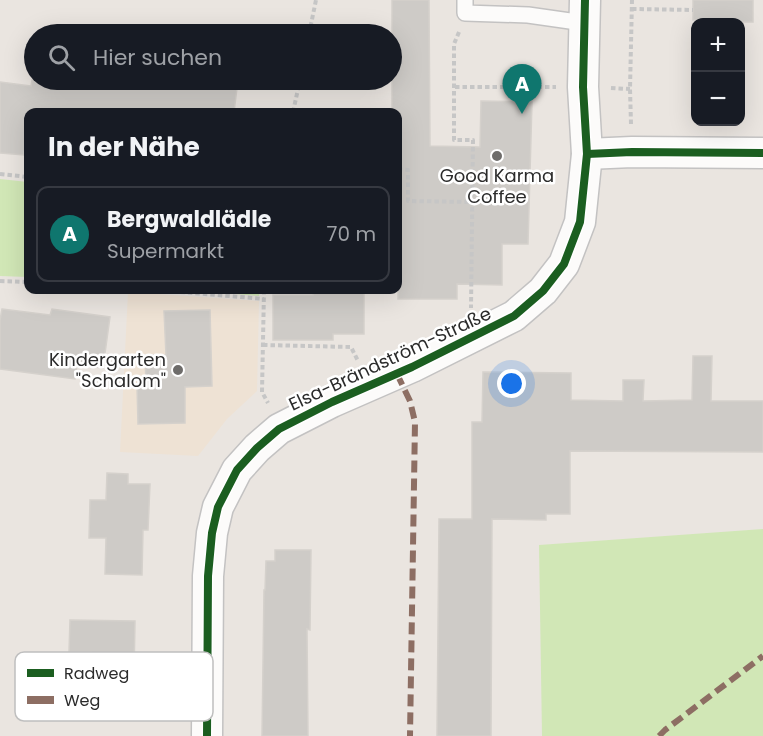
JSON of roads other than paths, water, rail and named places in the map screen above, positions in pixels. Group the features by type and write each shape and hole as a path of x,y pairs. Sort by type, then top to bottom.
{"street":[{"name":"Elsa-Brändström-Straße","path":"208,652 208,576 212,533 218,507 237,470 257,448 279,429 332,402 471,339 514,316 543,291 564,264 579,222 586,154 583,87 584,12"},
{"path":"586,154 763,153"},
{"name":"Elsa-Brändström-Straße","path":"207,721 207,736"}],"lane":[{"path":"465,0 465,13 528,15 584,12"}],"place":[{"name":"Bergwaldlädle","path":"522,114"},
{"name":"Good Karma Coffee","path":"497,156"},
{"name":"Kindergarten \"Schalom\"","path":"178,370"}]}
